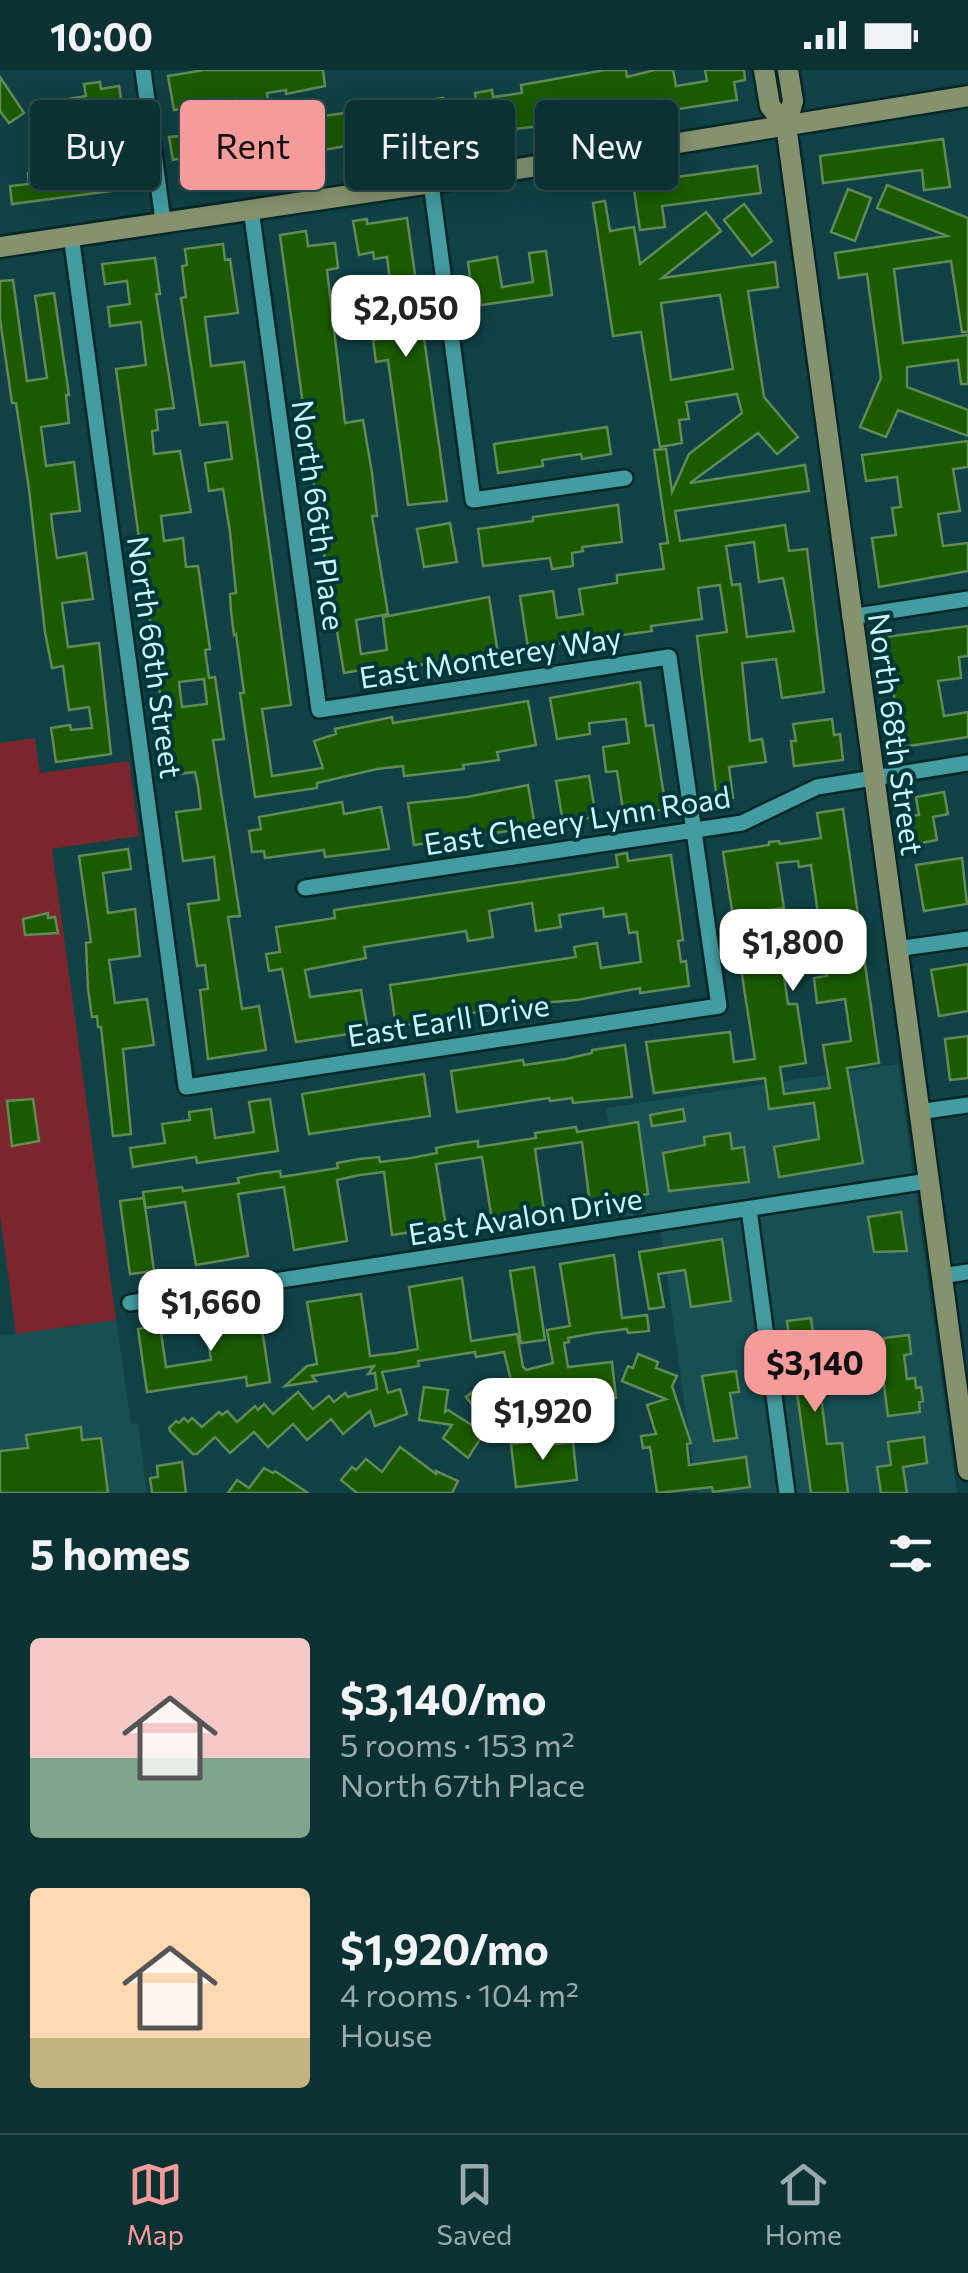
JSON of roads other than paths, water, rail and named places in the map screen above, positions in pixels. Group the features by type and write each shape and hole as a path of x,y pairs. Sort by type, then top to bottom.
{"main road":[{"name":"North 68th Street","path":"764,70 770,106 786,126"},
{"name":"North 68th Street","path":"788,70 792,101 786,126 968,1470"},
{"path":"515,169 968,96"},
{"path":"0,246 378,190"}],"street":[{"path":"142,70 163,221"},
{"path":"432,190 472,500 625,478"},
{"name":"North 66th Place","path":"251,209 319,710"},
{"name":"North 66th Street","path":"71,235 186,1087"},
{"path":"850,617 968,599"},
{"name":"East Monterey Way","path":"319,710 668,657 694,831"},
{"name":"East Cheery Lynn Road","path":"305,888 742,824 816,787 968,764"},
{"name":"East Earll Drive","path":"186,1087 719,1006 694,831"},
{"path":"896,949 968,939"},
{"path":"918,1112 968,1104"},
{"name":"East Avalon Drive","path":"130,1302 928,1181"},
{"path":"749,1209 787,1493"},
{"path":"941,1276 968,1272"}]}
